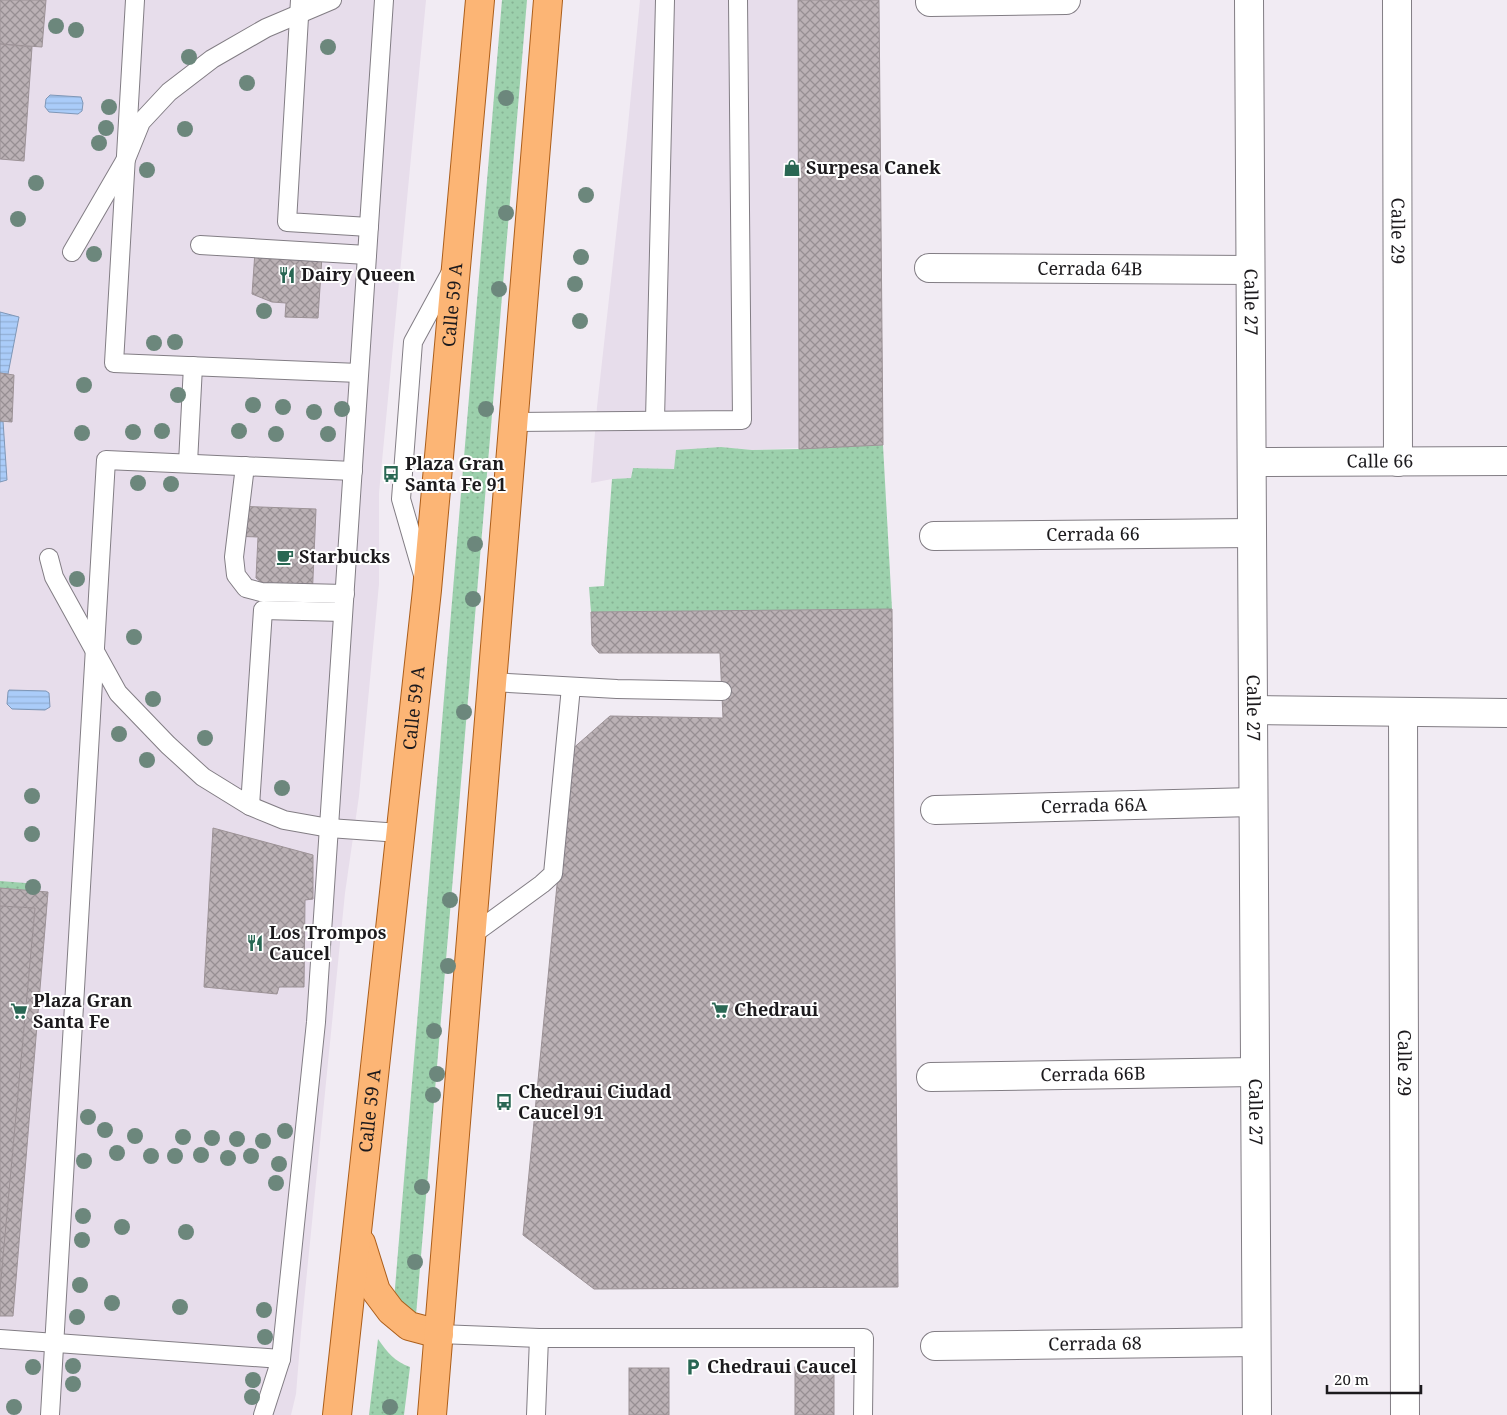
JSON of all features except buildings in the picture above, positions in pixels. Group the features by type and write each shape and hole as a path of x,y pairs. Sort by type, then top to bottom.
{"main road":[{"name":"Calle 59 A","path":"337,1415 427,590 480,0"},
{"path":"432,1415 548,0"},
{"path":"357,1232 376,1291 391,1311 409,1326 439,1334"}],"street":[{"path":"930,2 1066,0"},
{"name":"Calle 27","path":"1249,0 1257,1415"},
{"name":"Calle 29","path":"1397,0 1398,462"},
{"name":"Cerrada 64B","path":"929,268 1250,270"},
{"name":"Calle 66","path":"1252,462 1507,461"},
{"name":"Cerrada 66","path":"934,536 1252,533"},
{"path":"1253,710 1507,713"},
{"name":"Calle 29","path":"1403,712 1406,1415"},
{"name":"Cerrada 66A","path":"935,810 1253,802"},
{"name":"Cerrada 66B","path":"931,1077 1255,1072"},
{"name":"Cerrada 68","path":"935,1346 1256,1342"}],"lane":[{"path":"135,0 114,362 359,373"},
{"path":"72,252 126,159 141,122 169,92 212,59 300,7 332,0"},
{"path":"263,1415 281,1359 316,1022 384,0"},
{"path":"655,420 665,0"},
{"path":"514,422 742,420 738,0"},
{"path":"300,7 287,222 369,227"},
{"path":"200,245 367,255"},
{"path":"427,590 401,499 413,342 456,264"},
{"path":"188,463 193,366"},
{"path":"50,1415 106,460 353,471"},
{"path":"245,466 234,557 236,575 246,588 261,592 345,594"},
{"path":"49,558 54,577 118,693 168,745 203,777 250,806 284,820 329,828 400,833"},
{"path":"250,806 263,610 343,612"},
{"path":"492,682 617,689 722,691"},
{"path":"472,935 553,874 571,686"},
{"path":"439,1334 539,1338 864,1338 863,1415"},
{"path":"536,1415 539,1338"},
{"path":"0,1339 281,1359"}],"shaded area":[{"path":"0,0 426,0 379,493 379,584 359,796 345,893 296,1394 291,1415 0,1415"},
{"path":"640,0 879,0 883,445 752,450 721,447 676,451 674,469 633,468 631,478 591,483 597,407"}],"green space":[{"path":"502,0 527,0 416,1315 394,1300"},
{"path":"883,445 892,609 591,612 589,587 604,586 612,479 631,478 633,468 674,469 676,450 721,447 752,450 799,449"},
{"path":"0,881 38,884 38,891 0,888"},
{"path":"378,1339 392,1356 410,1367 404,1415 369,1415"}],"water":[{"path":"50,95 81,97 83,103 82,111 78,114 49,112 45,107 46,99"},
{"path":"0,312 19,317 8,374 0,373"},
{"path":"0,421 3,421 7,480 0,482"},
{"path":"9,690 46,691 49,693 50,707 45,710 12,709 7,704"}],"place":[{"name":"Surpesa Canek","path":"792,168"},
{"name":"Dairy Queen","path":"287,275"},
{"name":"Plaza Gran Santa Fe 91","path":"391,474"},
{"name":"Starbucks","path":"285,557"},
{"name":"Los Trompos Caucel","path":"255,943"},
{"name":"Chedraui","path":"720,1010"},
{"name":"Plaza Gran Santa Fe","path":"19,1011"},
{"name":"Chedraui Ciudad Caucel 91","path":"504,1102"},
{"name":"Chedraui Caucel","path":"693,1367"}]}
